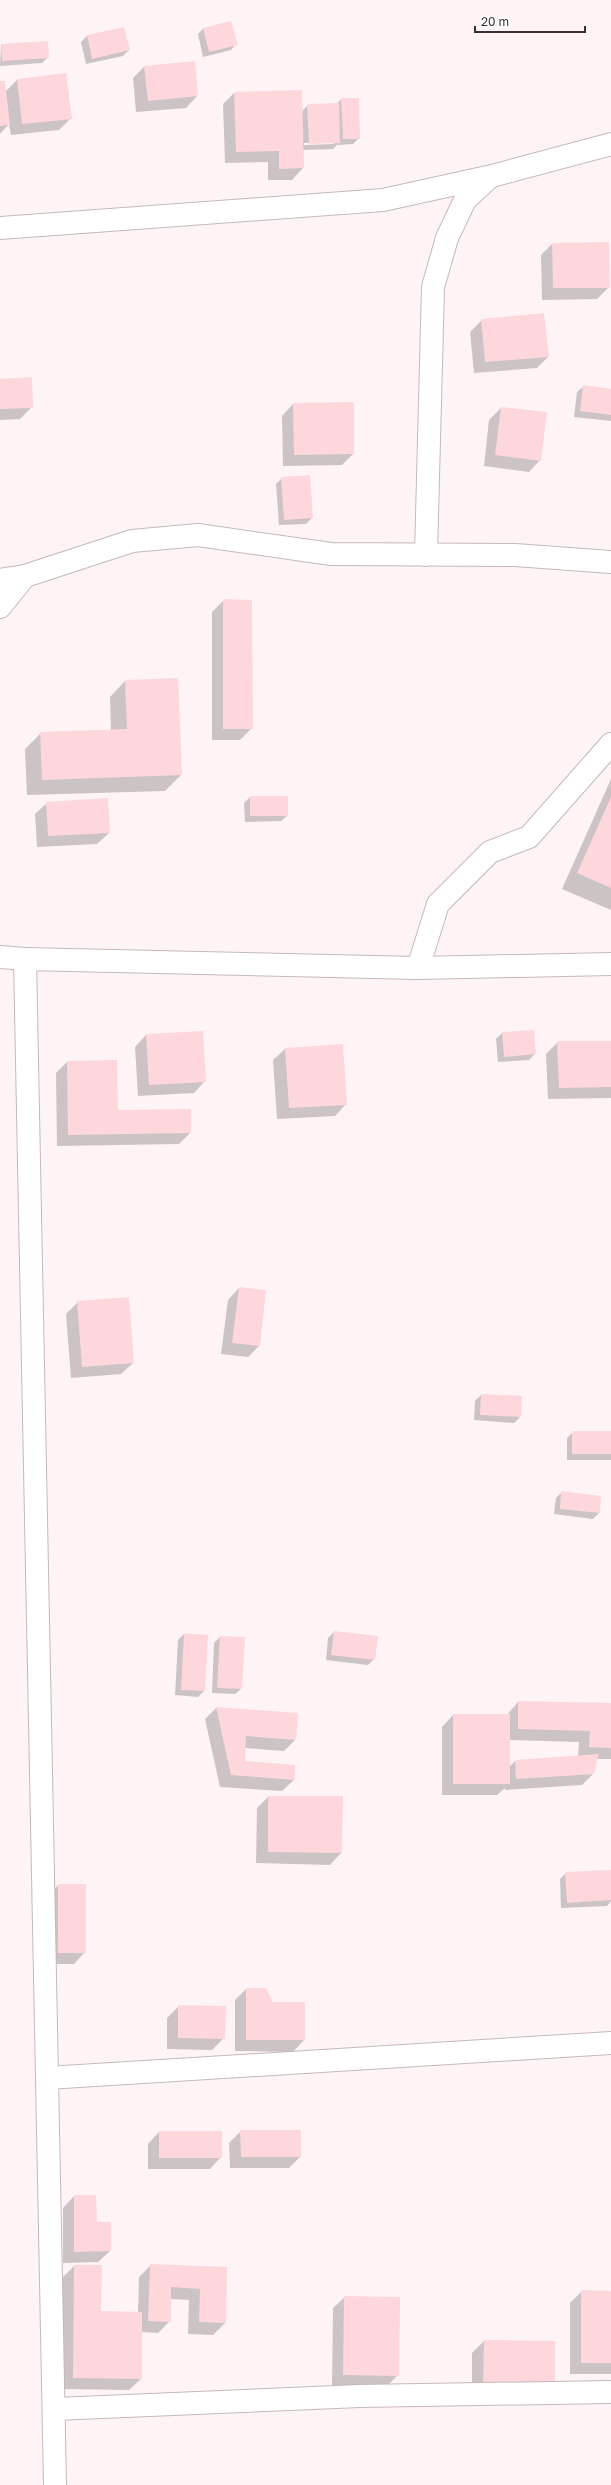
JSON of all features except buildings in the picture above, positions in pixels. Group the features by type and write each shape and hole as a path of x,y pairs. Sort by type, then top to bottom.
{"street":[{"path":"0,228 384,200 492,176 611,144"},
{"path":"426,555 433,287 447,238 465,200 492,176"},
{"path":"0,580 25,576 132,541 198,535 331,554 515,555 611,562"},
{"path":"0,607 25,576"},
{"path":"418,968 438,904 490,852 529,837 611,744"},
{"path":"0,957 25,959 418,968 611,964"},
{"path":"25,959 55,2409 55,2485"},
{"path":"47,2078 611,2043"},
{"path":"55,2409 360,2396 611,2392"}]}
